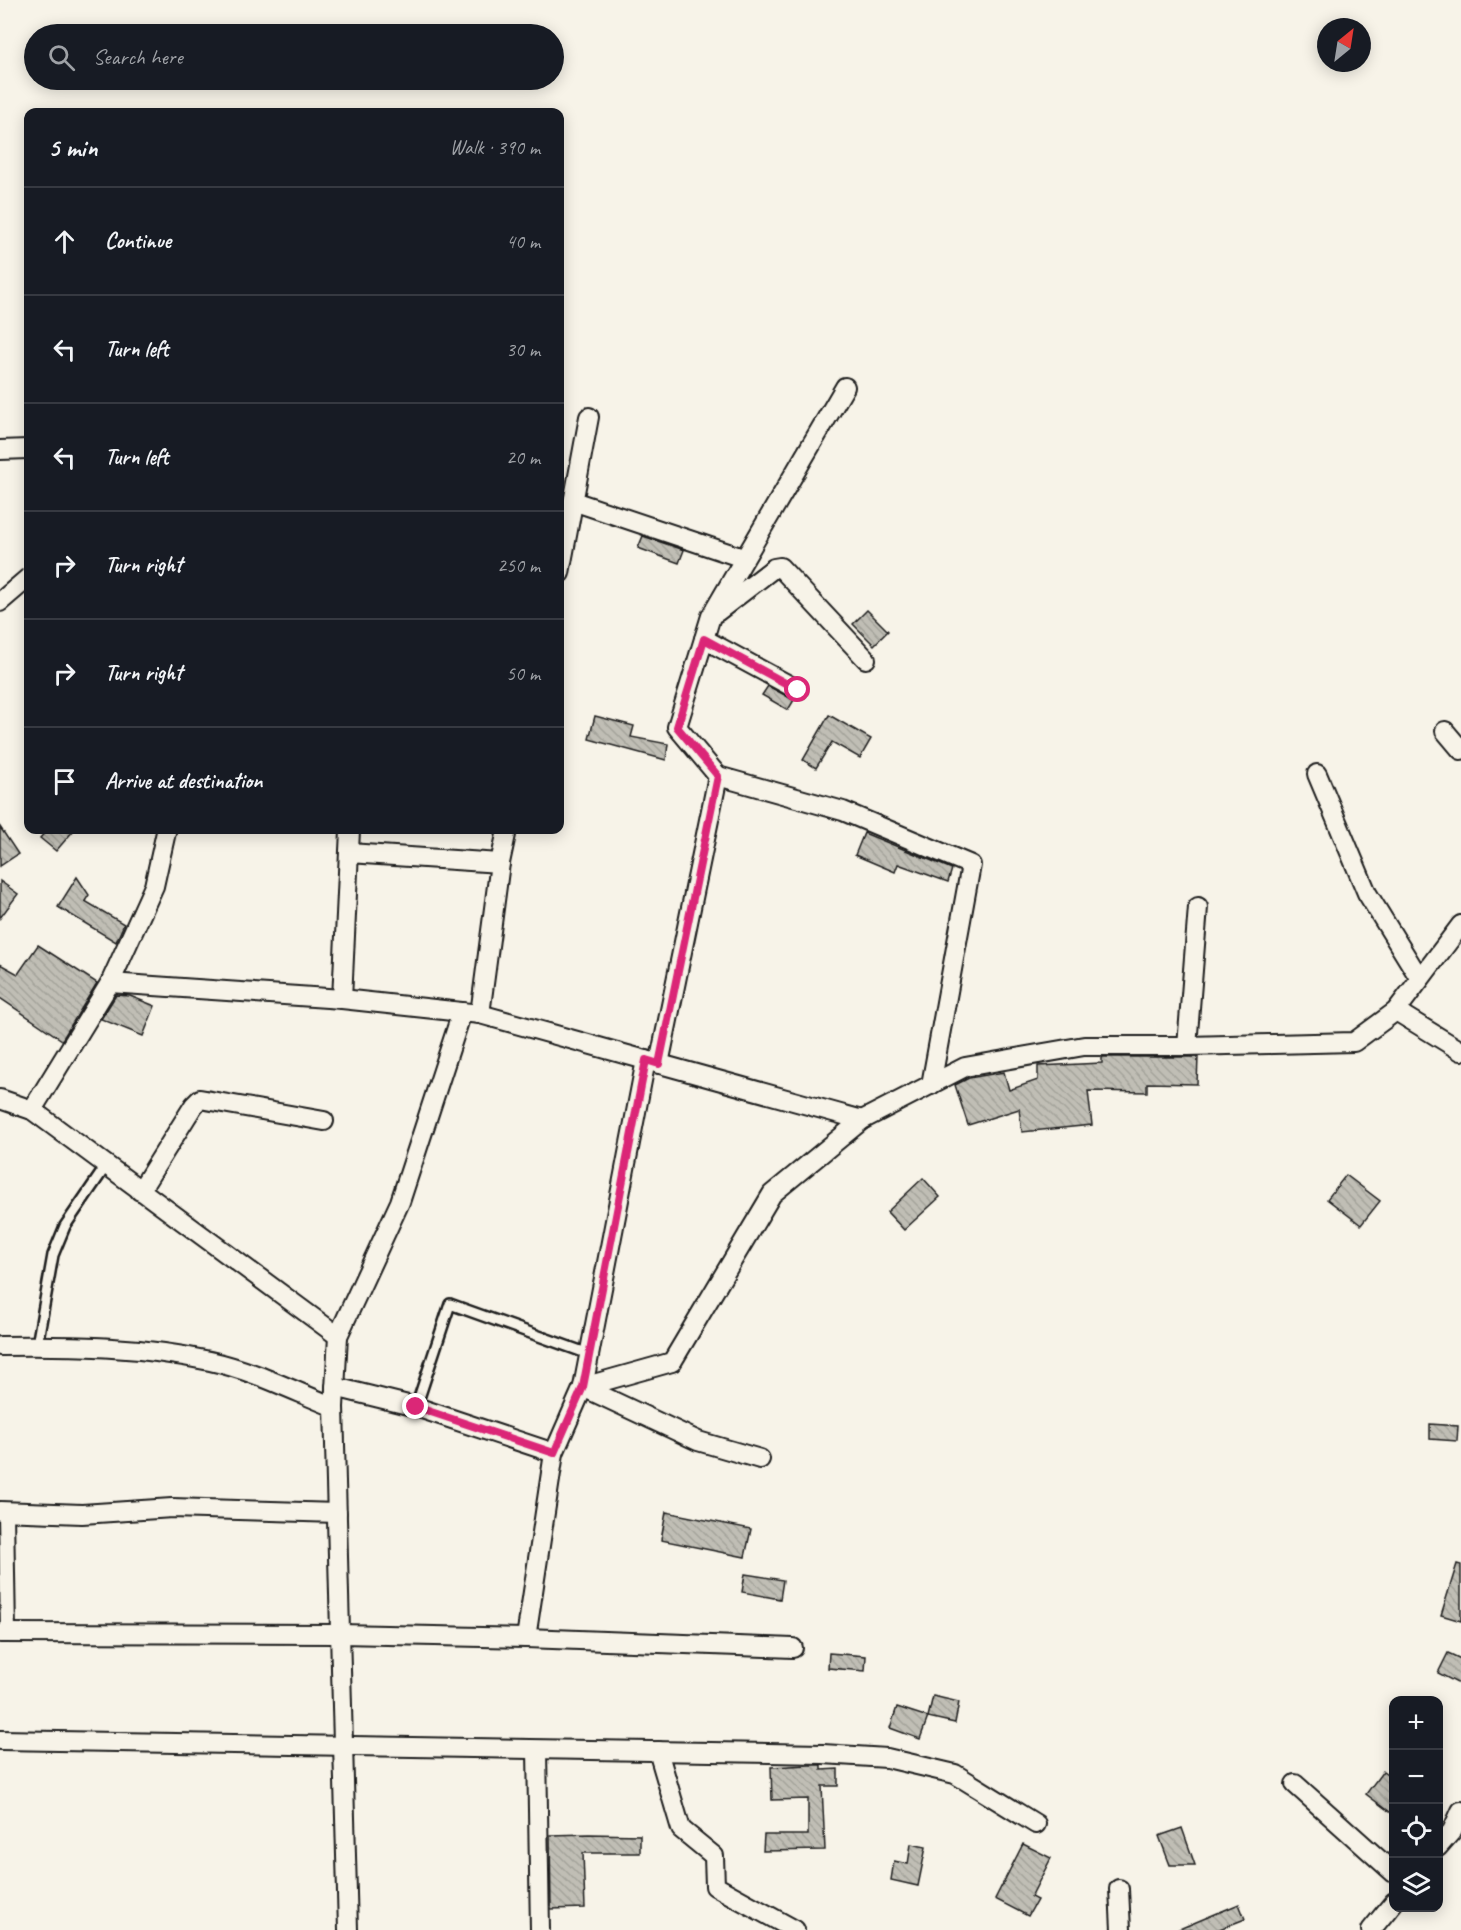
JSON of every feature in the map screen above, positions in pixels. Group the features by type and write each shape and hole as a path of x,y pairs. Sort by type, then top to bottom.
{"street":[{"path":"845,387 711,616 677,727 718,776 843,811 971,865 931,1085"},
{"path":"564,551 590,417"},
{"path":"0,450 24,449"},
{"path":"573,501 743,558"},
{"path":"711,616 774,568 780,567 866,659"},
{"path":"0,602 24,581"},
{"path":"704,639 798,690"},
{"path":"1445,731 1461,750"},
{"path":"1317,774 1367,893 1420,979"},
{"path":"526,1638 554,1453 583,1387 718,776"},
{"path":"32,1110 110,983 154,886 166,834"},
{"path":"342,999 350,834"},
{"path":"348,1930 334,1407 338,1336 400,1202 471,1013 506,834"},
{"path":"349,853 500,863"},
{"path":"1187,1046 1198,907"},
{"path":"583,1387 672,1362 772,1194 862,1120 965,1067 1084,1046 1354,1042 1395,1011 1461,925"},
{"path":"110,983 342,999 471,1013 862,1120"},
{"path":"1395,1011 1461,1050"},
{"path":"0,1099 32,1110 338,1336"},
{"path":"140,1191 194,1105 200,1100 324,1121"},
{"path":"0,1346 37,1345 154,1350 212,1361 268,1380 334,1407"},
{"path":"335,1387 416,1407 554,1453"},
{"path":"583,1387 698,1441 760,1459"},
{"path":"337,1512 172,1508 82,1514 3,1512 4,1633 340,1634 793,1648"},
{"path":"0,1740 823,1754 887,1758 955,1774 1035,1824"},
{"path":"537,1750 540,1930"},
{"path":"658,1751 681,1829 714,1856 716,1886 795,1930"},
{"path":"1295,1784 1389,1869"},
{"path":"1443,1841 1452,1831 1461,1811"},
{"path":"1119,1889 1121,1930"},
{"path":"1371,1930 1389,1908"}],"lane":[{"path":"37,1345 53,1255 65,1226 106,1166"},
{"path":"416,1407 450,1304 589,1354"}],"building":[{"path":"643,536 684,550 679,563 638,548"},
{"path":"867,610 888,631 874,645 853,624"},
{"path":"768,686 794,700 788,710 762,695"},
{"path":"829,715 871,739 860,758 832,742 816,768 803,760"},
{"path":"595,716 634,726 631,737 668,744 666,760 589,739"},
{"path":"0,827 18,854 0,866"},
{"path":"864,833 952,869 948,882 898,864 895,872 855,855"},
{"path":"44,834 71,834 56,851 40,838"},
{"path":"77,877 89,895 85,901 124,924 116,942 58,907"},
{"path":"0,881 18,894 0,918"},
{"path":"38,945 97,983 62,1040 0,998 0,964 18,974"},
{"path":"116,995 130,996 155,1006 143,1036 101,1019"},
{"path":"1102,1057 1198,1057 1197,1084 1147,1083 1147,1092 1088,1091 1092,1125 1022,1132 1019,1109 968,1125 955,1085 969,1078 1004,1072 1009,1090 1038,1080 1038,1066 1102,1063"},
{"path":"1346,1175 1380,1201 1361,1225 1327,1199"},
{"path":"923,1178 940,1197 904,1230 887,1212"},
{"path":"1430,1424 1458,1426 1457,1441 1430,1439"},
{"path":"666,1512 751,1529 745,1557 661,1540"},
{"path":"1457,1564 1461,1565 1461,1621 1441,1615"},
{"path":"745,1574 783,1580 780,1599 742,1592"},
{"path":"829,1653 866,1656 865,1671 828,1668"},
{"path":"1448,1653 1461,1659 1461,1685 1438,1673"},
{"path":"933,1696 959,1702 955,1723 928,1717"},
{"path":"897,1707 928,1717 920,1739 890,1728"},
{"path":"821,1765 821,1770 838,1769 838,1786 822,1786 825,1850 763,1851 764,1835 808,1835 808,1799 772,1800 771,1767"},
{"path":"1383,1771 1389,1775 1389,1811 1366,1794"},
{"path":"1182,1828 1195,1865 1170,1865 1159,1836"},
{"path":"550,1835 640,1835 640,1853 583,1853 585,1908 551,1909"},
{"path":"911,1844 926,1847 918,1886 891,1880 894,1861 908,1864"},
{"path":"1023,1844 1051,1858 1031,1897 1037,1900 1028,1916 995,1899"},
{"path":"1239,1904 1245,1919 1217,1930 1177,1930"}],"route":[{"path":"416,1407 554,1453 583,1387 646,1060 659,1064 718,776 677,727 704,639 798,690"}]}
